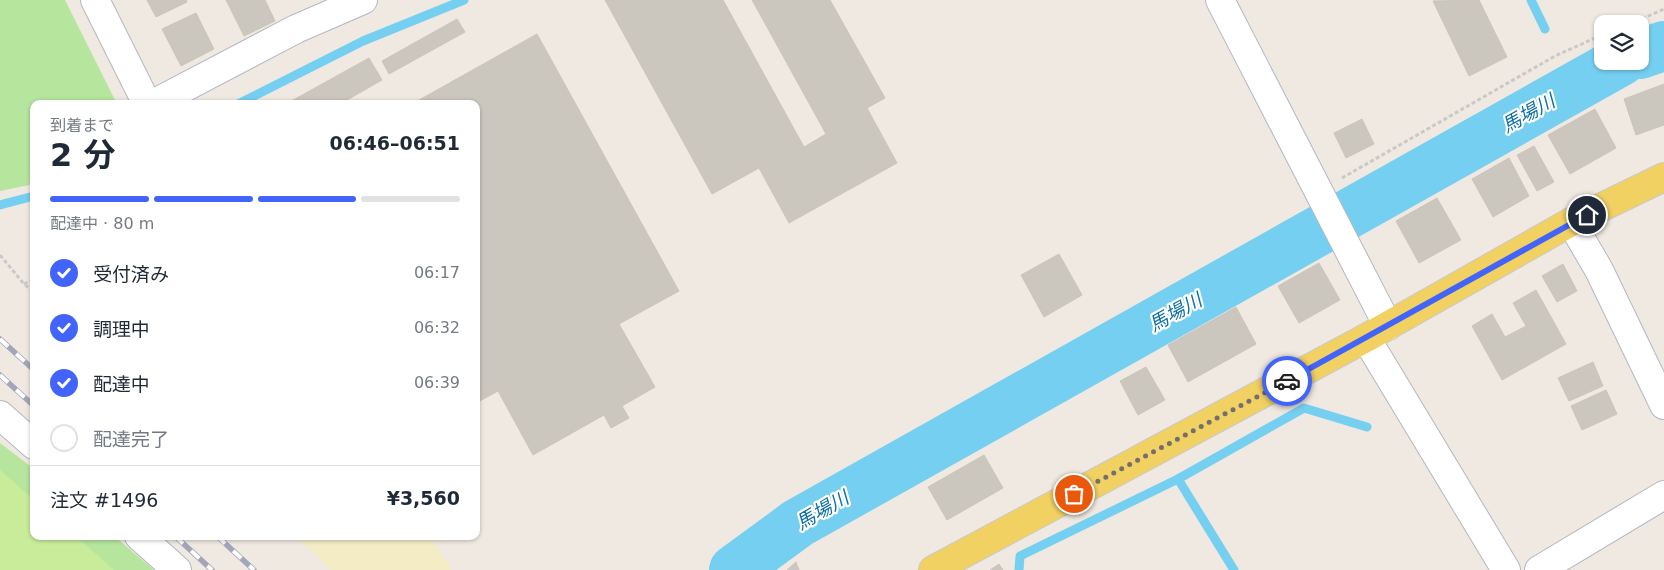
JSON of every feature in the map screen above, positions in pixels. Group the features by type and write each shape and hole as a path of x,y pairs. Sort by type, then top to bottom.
{"main road":[{"path":"948,566 1377,332 1571,222 1664,177"}],"street":[{"path":"95,0 145,100"},
{"path":"171,100 199,94 296,29 363,0"},
{"path":"1220,0 1346,247 1377,332 1506,570"},
{"path":"1571,222 1599,270 1664,405"},
{"path":"0,415 30,441"},
{"path":"1539,570 1664,495"},
{"path":"144,540 178,570"}],"path":[{"path":"1649,16 1664,9"},
{"path":"1318,192 1555,56 1594,39"},
{"path":"0,255 30,289"},
{"path":"24,284 30,281"}],"green space":[{"path":"0,0 65,0 115,100 30,100 30,185 0,191"},
{"path":"0,443 30,466 30,540 119,540 154,570 0,570"},
{"path":"0,470 30,496 30,540 80,540 114,570 0,570"}],"sand":[{"path":"300,540 432,540 452,570 331,570"}],"building":[{"path":"147,0 186,0 187,2 156,17"},
{"path":"226,0 265,0 275,21 244,36"},
{"path":"605,0 723,0 804,147 826,134 752,0 830,0 885,98 867,108 897,163 789,223 759,168 712,194"},
{"path":"1479,0 1507,57 1469,76 1433,1"},
{"path":"196,13 214,49 181,66 162,29"},
{"path":"457,19 465,32 389,74 382,61"},
{"path":"537,34 679,291 619,324 655,387 622,406 629,418 611,428 604,415 533,455 498,391 480,401 480,100 419,100"},
{"path":"369,58 382,80 347,100 293,100"},
{"path":"1664,84 1664,125 1636,135 1624,99"},
{"path":"1595,109 1616,148 1570,174 1548,135"},
{"path":"1362,119 1374,144 1346,158 1334,133"},
{"path":"1534,146 1554,182 1537,191 1517,155"},
{"path":"1509,158 1529,196 1493,217 1472,179"},
{"path":"1437,198 1461,240 1419,263 1396,221"},
{"path":"1059,254 1082,295 1044,317 1021,275"},
{"path":"1319,263 1340,300 1299,323 1278,286"},
{"path":"1563,264 1577,291 1557,302 1542,276"},
{"path":"1536,290 1566,344 1502,380 1472,326 1492,314 1505,337 1526,326 1513,303"},
{"path":"1236,307 1256,344 1188,382 1168,345"},
{"path":"1593,362 1603,386 1569,401 1558,378"},
{"path":"1146,367 1165,400 1138,415 1120,381"},
{"path":"1606,390 1617,414 1582,430 1571,406"},
{"path":"984,455 1003,488 947,520 928,487"},
{"path":"796,562 799,570 787,570"},
{"path":"999,564 1003,570 990,570"}],"waterway":[{"path":"246,100 363,41 464,0"},
{"path":"1531,0 1545,29"},
{"name":"馬場川","path":"1649,51 1664,46"},
{"name":"馬場川","path":"734,570 798,523 1605,70"},
{"path":"0,205 30,197"},
{"path":"1019,570 1020,556 1178,479 1304,408 1367,427"},
{"path":"1178,479 1234,570"}],"railway":[{"path":"0,339 30,366"},
{"path":"0,375 30,402"},
{"path":"179,540 212,570"},
{"path":"221,540 254,570"}],"way so far":[{"path":"1074,494 1287,381"}],"route":[{"path":"1287,381 1571,222 1587,215"}]}
